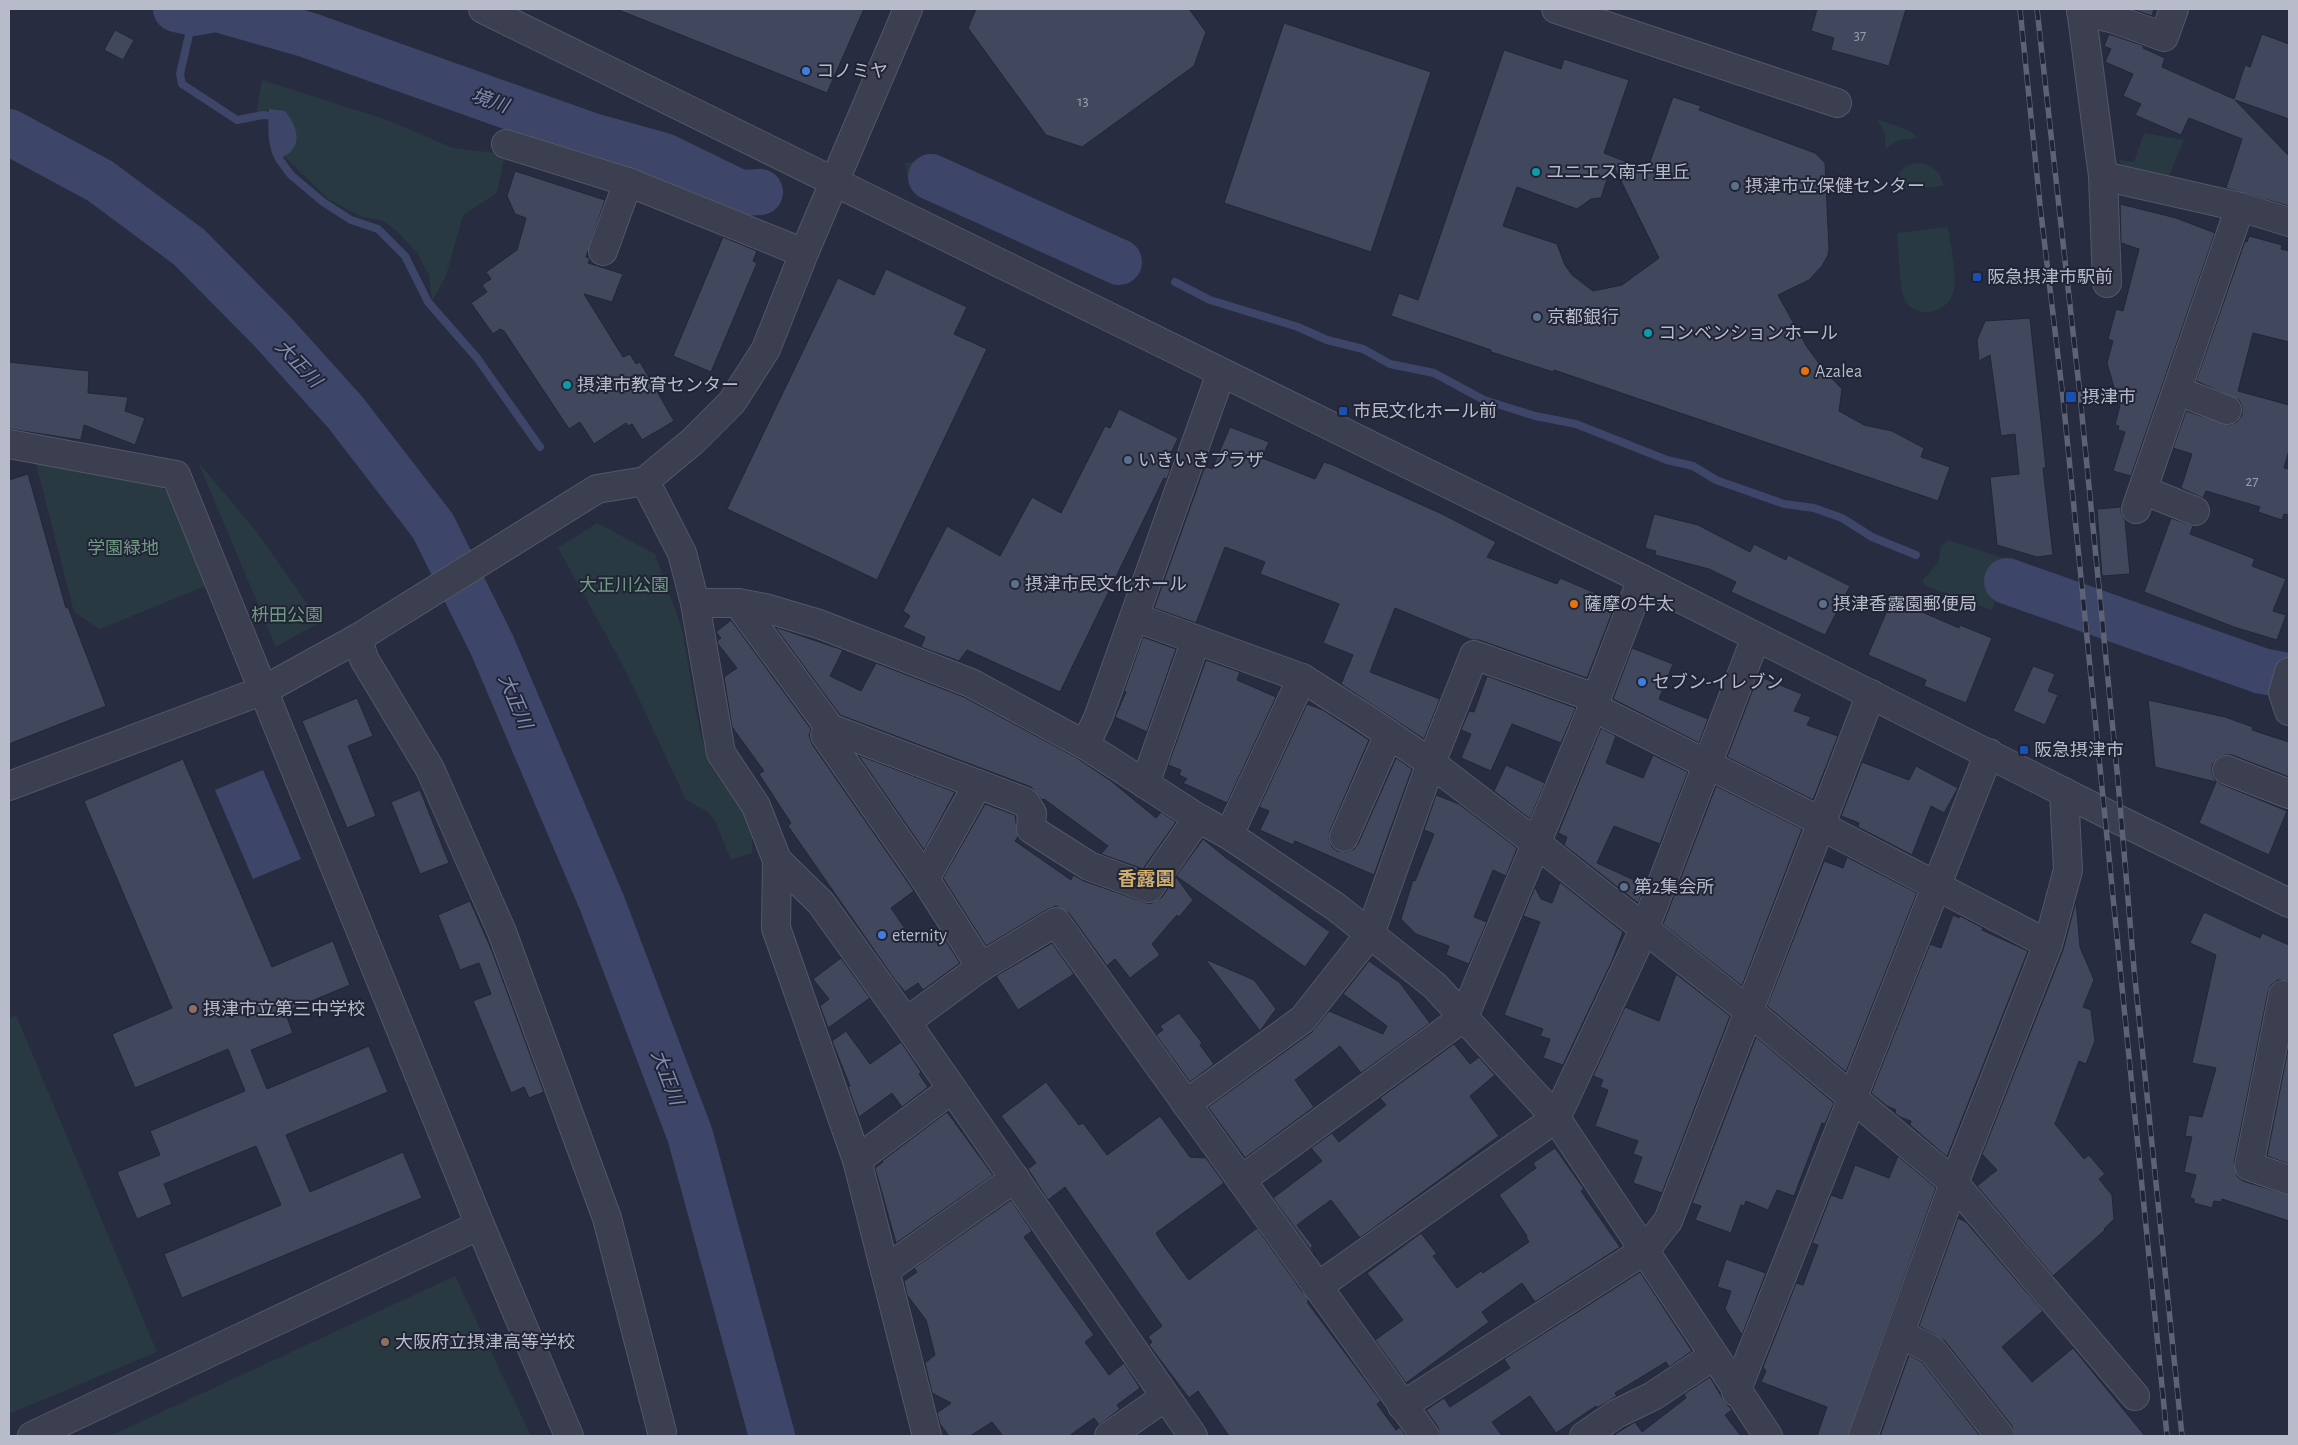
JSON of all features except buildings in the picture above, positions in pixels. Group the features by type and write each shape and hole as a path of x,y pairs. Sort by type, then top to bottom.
{"street":[{"path":"483,9 1642,579 2289,904"},
{"path":"9,786 264,690 358,638 597,489 645,481 693,441 732,402 766,349 804,253 836,182 908,9"},
{"path":"1556,9 1837,103"},
{"path":"2107,283 2103,176 2081,10 2114,19 2164,38 2174,9"},
{"path":"506,144 628,182 804,253"},
{"path":"2103,176 2240,207 2289,222"},
{"path":"603,252 628,182"},
{"path":"2195,510 2140,500 2240,207"},
{"path":"1085,745 1098,718 1220,373"},
{"path":"2178,391 2227,410"},
{"path":"9,444 176,475 480,1225 568,1436"},
{"path":"645,481 682,553 694,597 721,753 756,806 777,860 776,928 857,1160 927,1436"},
{"path":"1241,1180 1464,1017 1593,707 1642,579"},
{"path":"694,597 765,608 819,624 971,683 1085,745 1198,818 1229,835 1336,907 1435,986 1556,1118 1645,1250 1766,1436"},
{"path":"738,603 830,728 1025,802 1032,813 1030,829 1089,866 1149,888 1198,818"},
{"path":"1134,617 1302,678 1431,763 1536,843 1750,1012 1954,1183 2135,1396"},
{"path":"1317,1287 1556,1118 1644,930 1756,637"},
{"path":"358,638 364,659 430,769 502,932 607,1218 662,1432"},
{"path":"1145,784 1196,640"},
{"path":"1186,1104 1303,1019 1370,934 1431,763 1474,655 1587,695 1593,707 1708,763 1822,822 1831,831 2048,944"},
{"path":"1229,835 1302,678"},
{"path":"1402,1406 1645,1250 1668,1221 1871,694"},
{"path":"830,728 825,735 926,879 981,967"},
{"path":"1344,837 1389,734"},
{"path":"1736,1392 1989,753"},
{"path":"2227,770 2289,794"},
{"path":"926,879 978,784"},
{"path":"1863,1436 1954,1183 2048,944 2068,870 2064,792"},
{"path":"777,860 821,904 906,1022 1193,1436"},
{"path":"906,1022 981,967 1056,922 1425,1436"},
{"path":"2284,995 2249,1166 2289,1180"},
{"path":"857,1160 952,1088"},
{"path":"885,1270 1015,1178"},
{"path":"32,1436 480,1225"},
{"path":"1901,1334 1932,1350 2000,1436"},
{"path":"1584,1436 1616,1414 1653,1396 1713,1356"},
{"path":"1109,1436 1165,1396"}],"green space":[{"path":"262,80 387,120 453,148 505,154 497,193 463,215 446,276 432,301 429,275 418,254 398,232 382,220 362,217 328,199 285,157 294,147 269,109 256,115"},
{"path":"1877,119 1912,132 1917,138 1899,140 1885,149 1885,134"},
{"path":"2144,133 2184,140 2168,178 2125,168 2118,160 2134,162"},
{"path":"923,161 927,194 910,187 905,163"},
{"path":"1921,163 1936,170 1941,177 1943,186 1894,190 1894,184 1901,170 1910,165"},
{"path":"1948,227 1955,279 1953,293 1943,307 1928,312 1920,311 1907,303 1903,295 1899,272 1897,233"},
{"name":"枡田公園","path":"198,462 256,531 320,622 276,647"},
{"name":"学園緑地","path":"36,464 155,480 170,495 206,586 100,629 74,612"},
{"name":"大正川公園","path":"597,523 655,554 682,629 700,732 712,768 748,819 752,833 752,853 731,860 715,821 708,812 686,800 626,671 558,548"},
{"path":"1948,540 2010,560 1992,610 1925,586 1923,580 1938,563 1941,546"},
{"path":"16,1015 157,1352 9,1414 9,1018"},
{"name":"大阪府立摂津高等学校","path":"455,1276 531,1436 110,1436"}],"water":[{"path":"269,109 285,111 296,133 295,146 291,152 275,160 269,142"},
{"path":"263,770 301,859 253,879 215,790"}],"waterway":[{"name":"境川","path":"176,9 194,13 215,9"},
{"name":"境川","path":"217,9 308,35 592,136 664,156 740,193 760,192"},
{"path":"194,13 180,74 182,84 237,120 263,115 274,116 276,119"},
{"name":"大正川","path":"9,132 100,181 189,247 272,331 345,412 433,526 492,645 602,903 690,1135 772,1436"},
{"path":"280,150 279,159 291,175 323,202 351,220 378,229 405,256 428,302 477,358 540,447"},
{"path":"931,177 1119,262"},
{"path":"1175,282 1210,300 1298,327 1327,340 1363,349 1390,364 1434,373 1484,400 1535,416 1576,424 1667,460 1693,466 1716,480 1784,504 1814,508 1842,518 1872,537 1916,555"},
{"path":"2007,581 2262,671 2289,676"}],"railway":[{"path":"2020,9 2040,205 2063,398 2167,1436"},
{"path":"2037,9 2080,395 2118,781 2134,969 2182,1436"}],"place":[{"name":"コノミヤ","path":"806,71"},
{"name":"ユニエス南千里丘","path":"1536,172"},
{"name":"摂津市立保健センター","path":"1735,186"},
{"name":"阪急摂津市駅前","path":"1977,277"},
{"name":"京都銀行","path":"1537,317"},
{"name":"コンベンションホール","path":"1648,333"},
{"name":"Azalea","path":"1805,371"},
{"name":"摂津市教育センター","path":"567,385"},
{"name":"摂津市","path":"2071,397"},
{"name":"市民文化ホール前","path":"1343,411"},
{"name":"いきいきプラザ","path":"1128,460"},
{"name":"摂津市民文化ホール","path":"1015,584"},
{"name":"薩摩の牛太","path":"1574,604"},
{"name":"摂津香露園郵便局","path":"1823,604"},
{"name":"セブン-イレブン","path":"1642,682"},
{"name":"阪急摂津市","path":"2024,750"},
{"name":"第2集会所","path":"1624,887"},
{"name":"eternity","path":"882,935"},
{"name":"摂津市立第三中学校","path":"193,1009"},
{"name":"大阪府立摂津高等学校","path":"385,1342"}],"district":[{"name":"香露園","path":"1146,878"}]}
